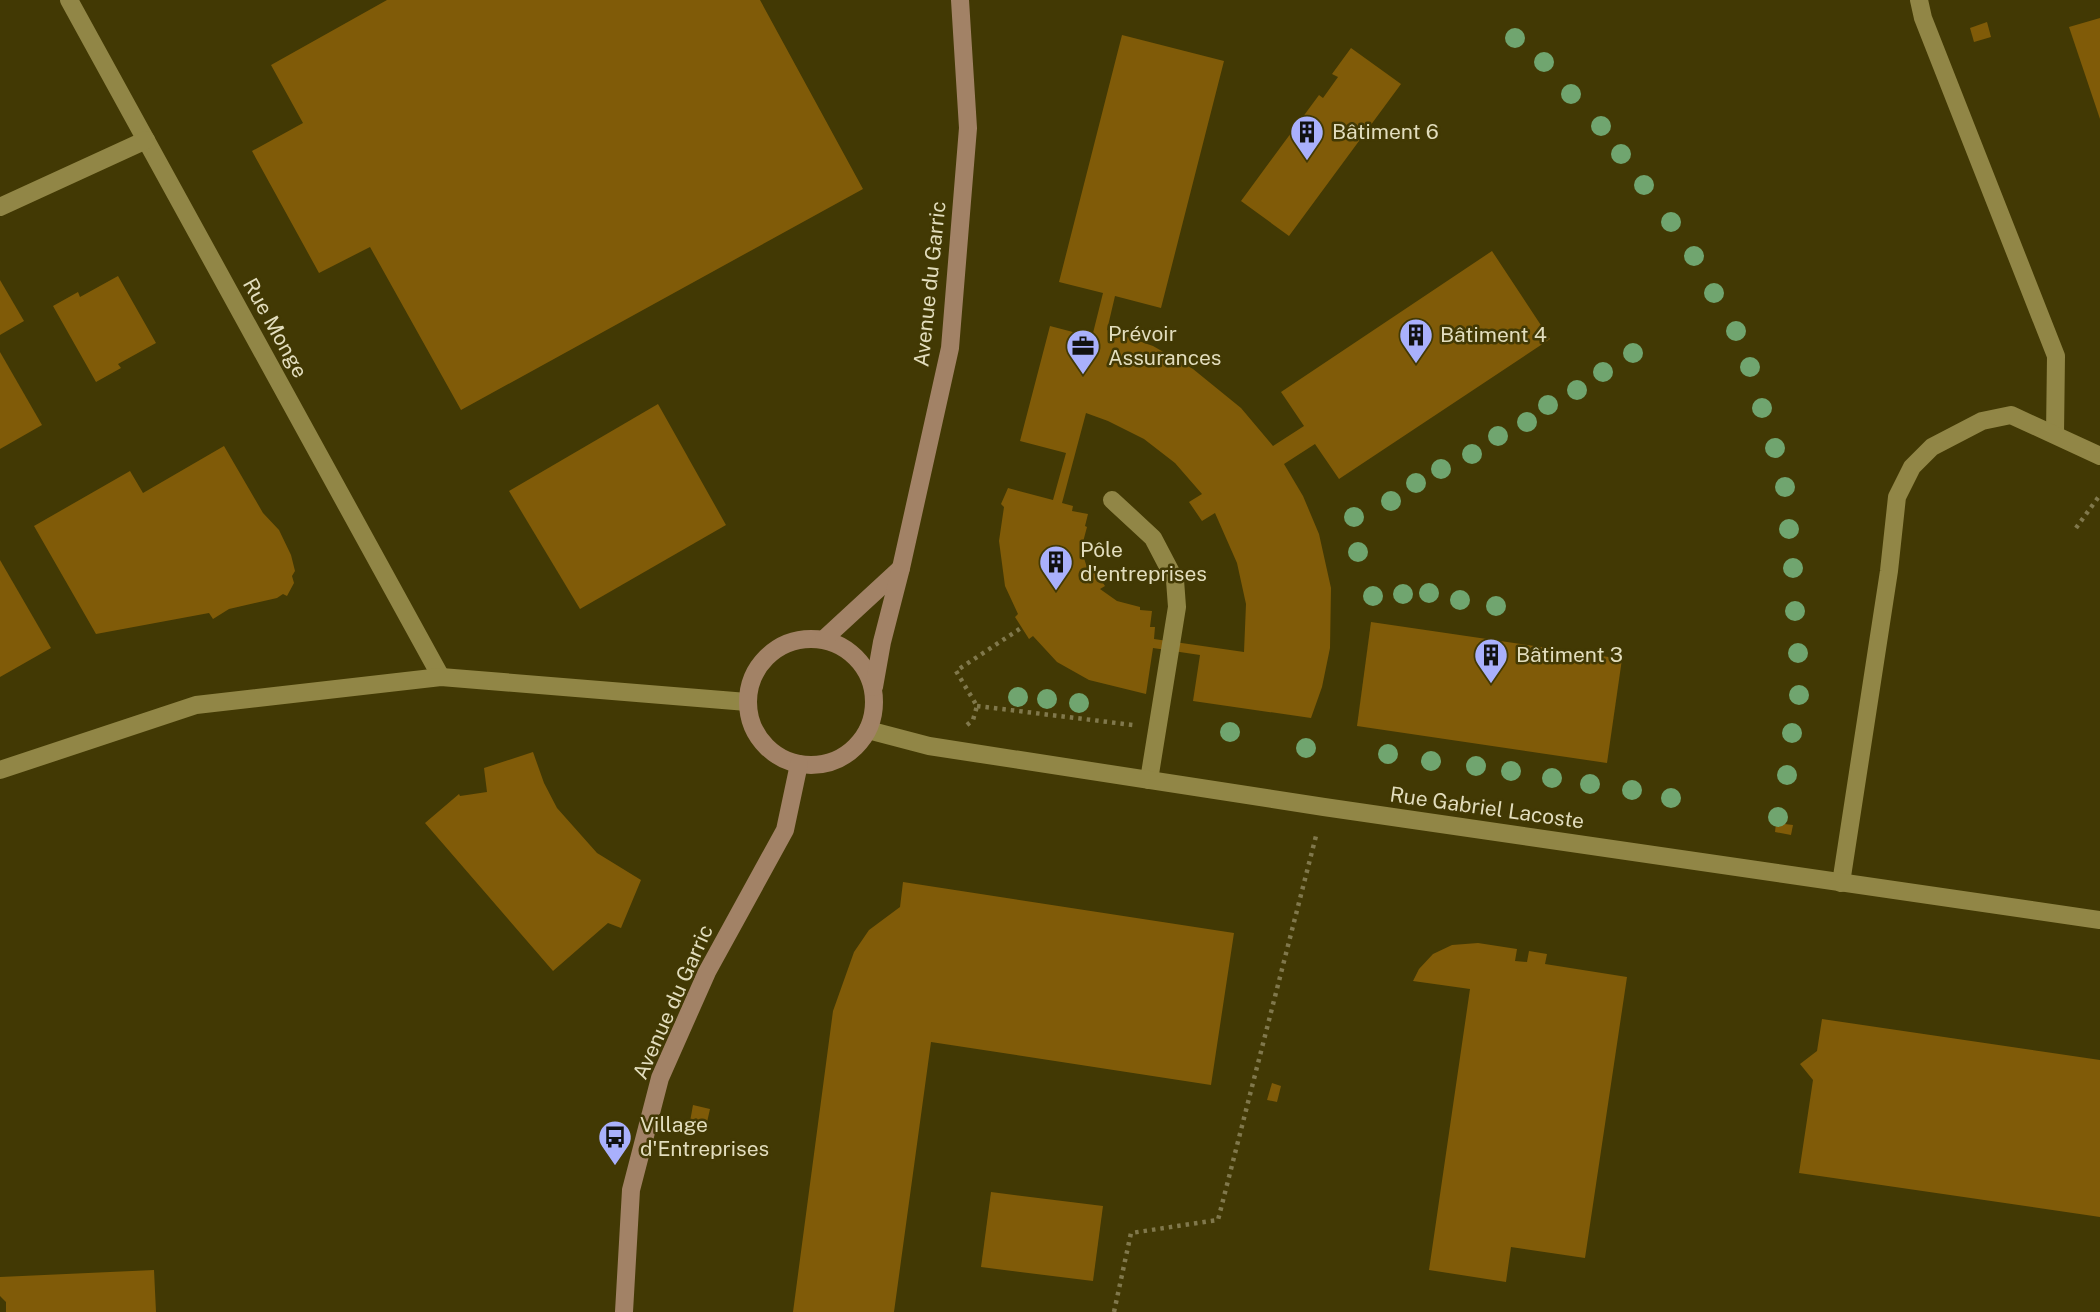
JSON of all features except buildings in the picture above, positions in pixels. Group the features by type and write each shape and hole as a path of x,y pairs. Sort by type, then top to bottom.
{"street":[{"name":"Rue Monge","path":"69,0 440,677"},
{"name":"Avenue du Garric","path":"874,687 950,348 968,128 960,0"},
{"path":"1919,0 1923,18 2056,356 2055,434"},
{"path":"0,207 146,140"},
{"path":"1841,883 1889,572 1897,497 1912,467 1932,447 1982,421 2011,415 2100,456"},
{"path":"1112,500 1153,538 1175,580 1177,607 1149,780"},
{"path":"824,639 901,568"},
{"path":"796,639 824,639 849,650 865,667 874,687 875,709 868,730 851,752 826,764 799,764 778,756 762,742 751,723 747,702 754,674 771,652 796,639"},
{"path":"0,770 196,705 440,677 747,702"},
{"name":"Rue Gabriel Lacoste","path":"868,730 929,746 1324,807 2100,920"},
{"name":"Avenue du Garric","path":"624,1312 631,1190 660,1078 707,972 785,830 799,764"}],"path":[{"path":"2076,528 2100,495"},
{"path":"959,750 963,729 973,720 977,706 956,671 1021,628"},
{"path":"977,706 1158,728"},
{"path":"1114,1312 1131,1233 1219,1220 1324,807"}],"place":[{"name":"Bâtiment 6","path":"1307,162"},
{"name":"Bâtiment 4","path":"1416,365"},
{"name":"Prévoir Assurances","path":"1083,376"},
{"name":"Pôle d'entreprises","path":"1056,592"},
{"name":"Bâtiment 3","path":"1491,685"},
{"name":"Village d'Entreprises","path":"615,1167"}]}
